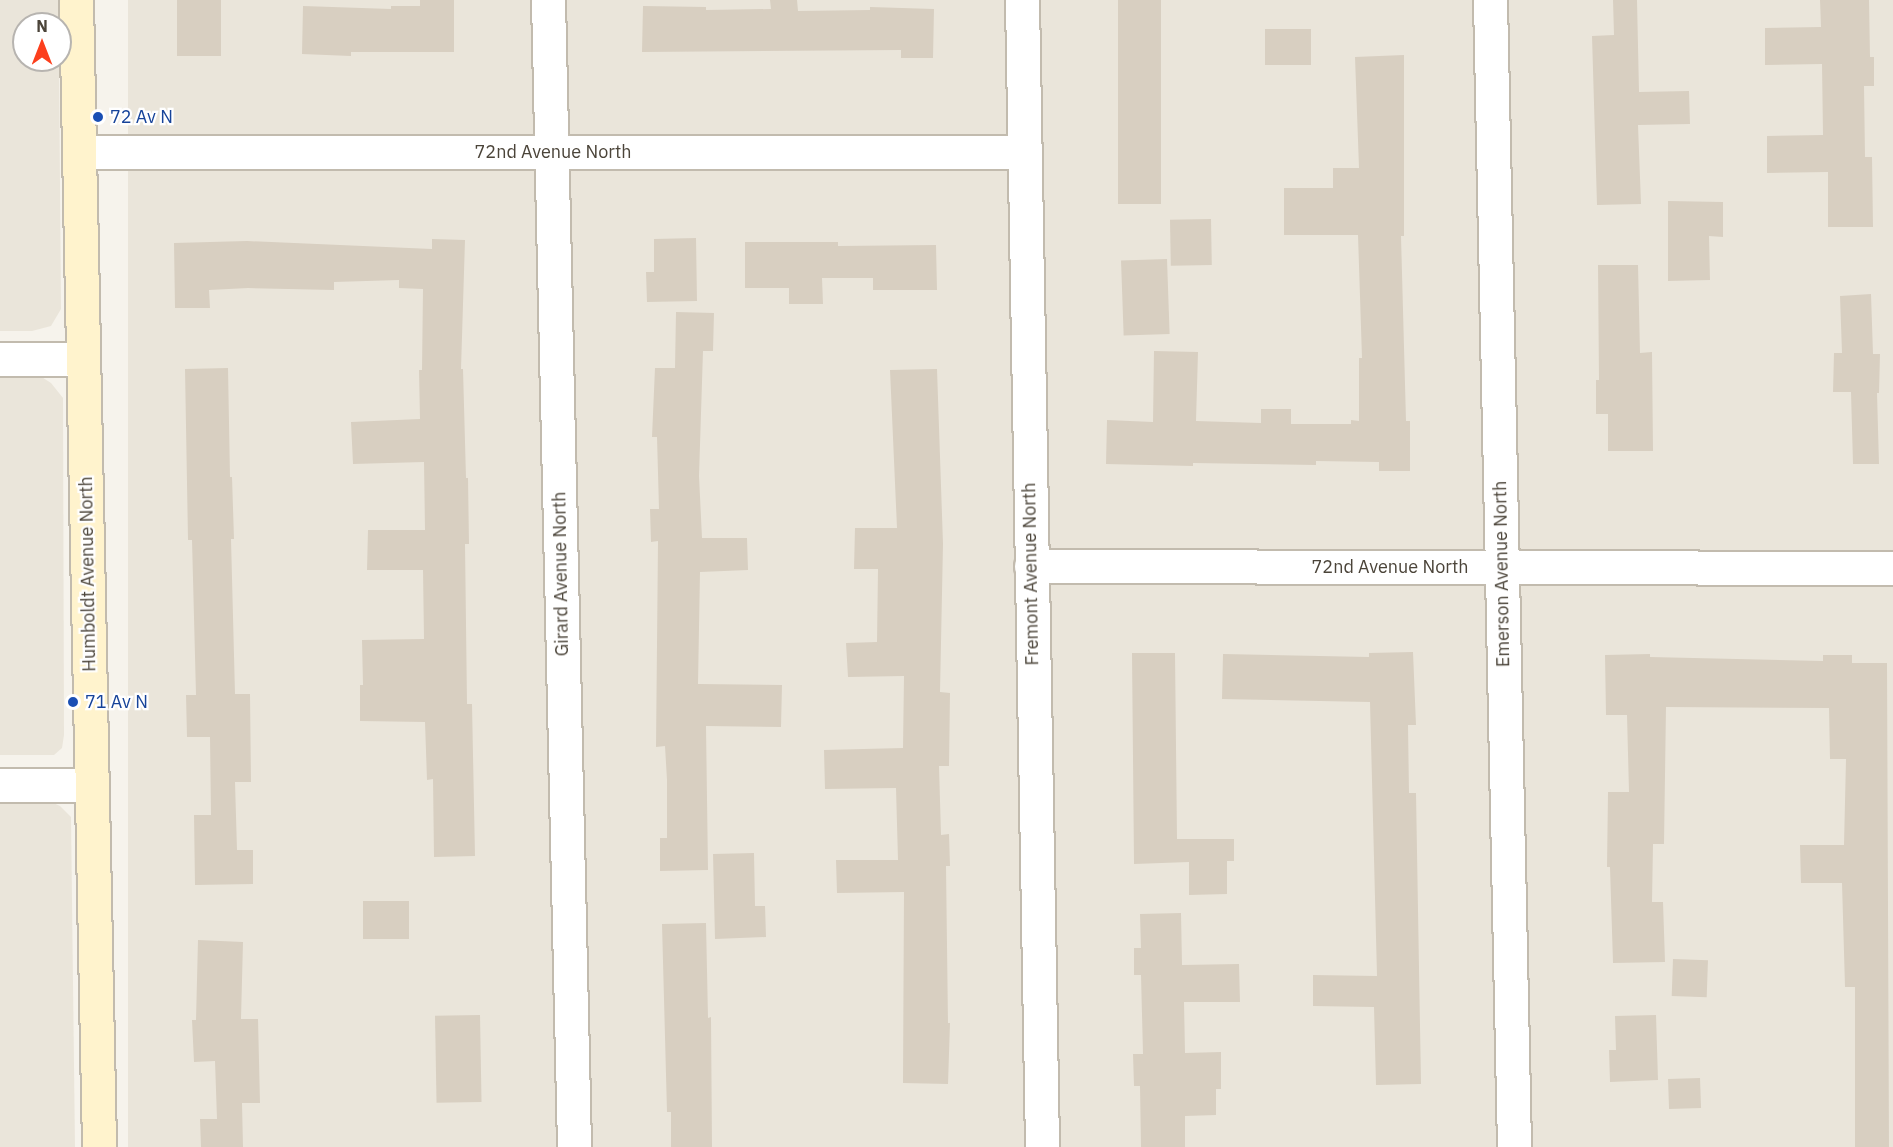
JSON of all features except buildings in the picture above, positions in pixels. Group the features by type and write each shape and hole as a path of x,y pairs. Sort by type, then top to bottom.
{"street":[{"name":"Humboldt Avenue North","path":"76,0 99,1147"},
{"name":"Girard Avenue North","path":"548,0 574,1147"},
{"name":"Fremont Avenue North","path":"1022,0 1042,1147"},
{"name":"Emerson Avenue North","path":"1490,0 1514,1147"},
{"name":"72nd Avenue North","path":"80,152 1025,152"},
{"path":"0,359 83,359"},
{"name":"72nd Avenue North","path":"1031,566 1893,568"},
{"path":"0,785 92,785"}],"shaded area":[{"path":"0,0 59,0 59,12 12,12 12,72 59,72 61,309 51,326 32,331 0,331"},
{"path":"128,0 1893,0 1893,1147 128,1147"},
{"path":"0,374 37,374 51,383 63,398 64,735 62,748 54,755 0,755"},
{"path":"0,799 47,800 60,806 71,817 75,1147 0,1147"}],"place":[{"name":"72 Av N","path":"98,117"},
{"name":"71 Av N","path":"73,702"}]}
